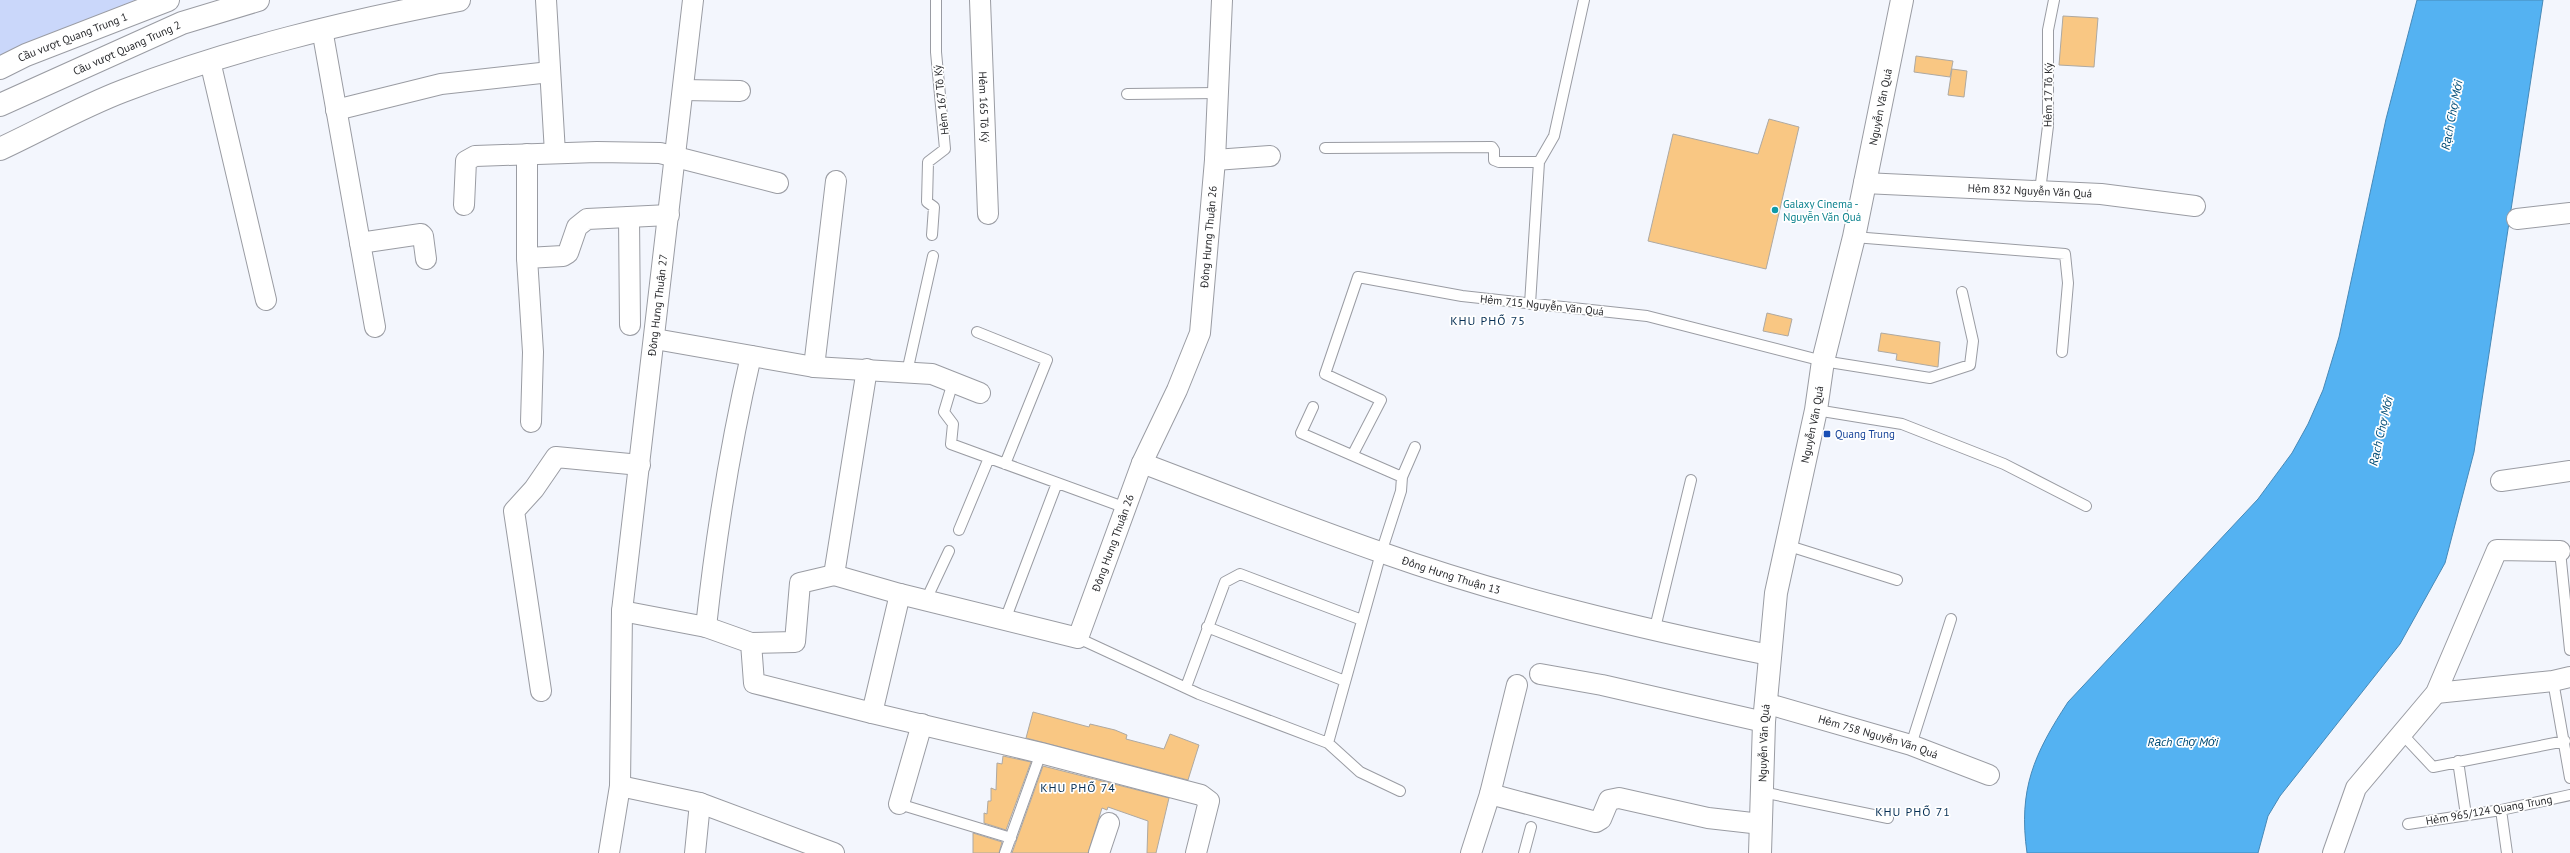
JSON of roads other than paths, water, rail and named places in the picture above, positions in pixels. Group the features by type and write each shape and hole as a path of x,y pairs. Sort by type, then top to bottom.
{"main road":[{"name":"Cầu vượt Quang Trung 1","path":"0,68 33,52 168,0"},
{"name":"Cầu vượt Quang Trung 2","path":"0,105 182,23 258,0"},
{"path":"0,149 122,91 243,49 375,16 459,0"},
{"name":"Nguyễn Văn Quá","path":"1760,853 1765,712 1776,593 1816,410 1823,361 1854,237 1902,0"}],"street":[{"path":"546,0 555,153"},
{"name":"Đông Hưng Thuận 27","path":"609,853 620,786 622,611 655,339 693,0"},
{"name":"Hẻm 165 Tô Ký","path":"980,0 988,214"},
{"name":"Đông Hưng Thuận 26","path":"1078,638 1142,463 1177,390 1200,333 1215,160 1222,0"},
{"path":"322,29 375,327"},
{"path":"210,61 266,300"},
{"path":"336,110 441,84 550,72"},
{"path":"683,90 740,91"},
{"path":"464,205 468,159 475,156 555,153 660,153 778,183"},
{"path":"527,154 527,258 533,352 531,422"},
{"path":"1215,160 1270,156"},
{"path":"814,367 836,181"},
{"name":"Hẻm 832 Nguyễn Văn Quá","path":"1864,183 2101,194 2195,206"},
{"path":"2517,218 2570,214"},
{"path":"527,258 563,256 568,253 577,227 587,218 669,215"},
{"path":"629,217 630,325"},
{"path":"360,243 421,234 423,236 426,259"},
{"path":"655,339 814,367 932,374 980,393"},
{"path":"706,627 717,530 731,444 751,356"},
{"path":"834,575 867,369"},
{"path":"540,691 514,511 534,489 556,457 640,465"},
{"name":"Đông Hưng Thuận 13","path":"1142,463 1381,553 1534,600 1654,632 1770,655"},
{"path":"2501,481 2570,471"},
{"path":"2333,853 2356,788 2403,735 2436,693 2497,550 2560,551"},
{"path":"622,611 706,627 751,643 795,642 800,583 834,575 900,594 1078,638"},
{"path":"872,713 900,594"},
{"path":"751,643 754,683 1041,753 1207,797 1209,801 1205,822 1196,853"},
{"name":"Hẻm 758 Nguyễn Văn Quá","path":"1540,674 1765,712 1911,744 1989,775"},
{"path":"2436,693 2562,679"},
{"path":"1471,853 1490,794 1517,685"},
{"path":"899,804 922,724"},
{"path":"620,786 700,803 834,853"},
{"path":"1490,794 1591,821 1601,819 1608,800 1619,798 1708,818 1761,824"},
{"path":"695,853 700,803"},
{"path":"1099,853 1109,823"}],"lane":[{"name":"Hẻm 167 Tô Ký","path":"932,235 934,207 927,202 928,162 946,149 936,52 936,0"},
{"path":"1530,304 1539,162 1554,136 1584,0"},
{"name":"Hẻm 17 Tô Ký","path":"2040,191 2048,126 2048,30 2054,0"},
{"path":"1126,94 1218,93"},
{"path":"1326,148 1492,147 1494,150 1494,160 1499,162 1539,162"},
{"path":"1854,237 2065,254 2068,283 2062,352"},
{"path":"907,372 933,256"},
{"name":"Hẻm 715 Nguyễn Văn Quá","path":"1353,454 1380,400 1325,374 1358,277 1462,296 1647,316 1823,361 1930,378 1970,365 1973,341 1962,292"},
{"path":"977,332 1047,360 1005,464"},
{"path":"952,382 944,412 953,424 951,444 1126,508"},
{"path":"1313,407 1301,433 1353,454 1402,477"},
{"path":"1816,410 1902,424 2004,464 2086,506"},
{"path":"1328,743 1381,553 1401,491 1402,477 1416,447"},
{"path":"959,530 989,458"},
{"path":"1654,632 1691,480"},
{"path":"1005,620 1018,581 1057,482"},
{"path":"1786,545 1897,580"},
{"path":"926,600 949,551"},
{"path":"2560,551 2570,650"},
{"path":"1186,687 1207,627 1225,582 1240,574 1362,620"},
{"path":"1911,744 1951,619"},
{"path":"1207,627 1345,681"},
{"path":"1078,638 1186,687 1328,743 1360,772 1400,791"},
{"path":"2562,679 2565,741 2570,778"},
{"path":"2403,735 2433,766 2565,741"},
{"path":"1005,853 1041,753"},
{"path":"2458,761 2466,815"},
{"path":"1762,792 1888,818"},
{"name":"Hẻm 965/124 Quang Trung","path":"2408,824 2501,810 2570,795"},
{"path":"899,804 1011,838"},
{"path":"2501,810 2507,853"},
{"path":"1524,853 1531,827"}],"water":[{"name":"Rạch Chợ Mới","path":"2417,0 2543,0 2474,452 2445,563 2400,644 2280,796 2268,816 2258,853 2027,853 2025,810 2031,773 2046,739 2068,702 2258,499 2292,453 2308,424 2323,390 2339,337 2386,119"}],"place":[{"name":"Galaxy Cinema - Nguyễn Văn Quá","path":"1775,210"},
{"name":"Quang Trung","path":"1827,434"}],"district":[{"name":"KHU PHỐ 75","path":"1488,321"},
{"name":"KHU PHỐ 74","path":"1078,788"},
{"name":"KHU PHỐ 71","path":"1913,812"}]}
